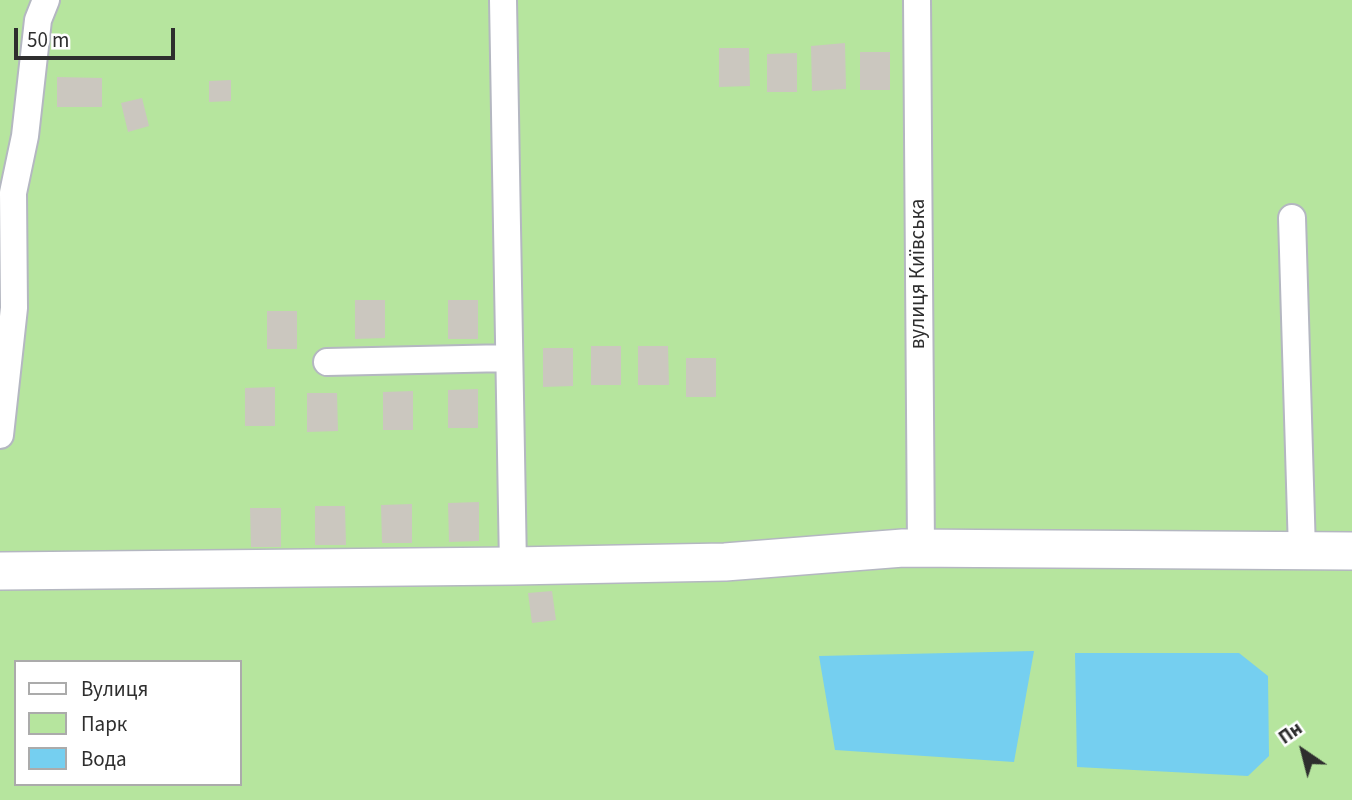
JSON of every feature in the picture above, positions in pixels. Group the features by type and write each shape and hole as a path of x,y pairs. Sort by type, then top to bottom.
{"street":[{"path":"0,435 14,308 13,193 25,136 38,20 46,0"},
{"path":"503,0 513,566"},
{"name":"вулиця Київська","path":"918,0 921,548"},
{"path":"1292,218 1302,551"},
{"path":"327,362 509,358"},
{"path":"0,570 725,562 903,548 1352,551"}],"green space":[{"path":"0,0 1352,0 1352,800 0,800"}],"water":[{"path":"1034,651 1014,762 835,750 819,656"},
{"path":"1075,653 1239,653 1268,676 1269,756 1248,776 1077,767"}],"building":[{"path":"845,43 846,89 812,91 811,46"},
{"path":"719,48 749,48 750,86 719,87"},
{"path":"860,52 890,52 890,90 860,90"},
{"path":"797,53 797,92 767,92 767,54"},
{"path":"57,77 102,78 102,107 57,107"},
{"path":"231,80 231,101 209,102 209,81"},
{"path":"142,98 149,126 128,132 121,103"},
{"path":"355,300 385,300 385,338 355,339"},
{"path":"448,300 478,300 478,339 448,339"},
{"path":"267,311 297,311 297,349 267,349"},
{"path":"591,346 621,346 621,385 591,385"},
{"path":"638,346 668,346 669,385 638,385"},
{"path":"543,348 573,348 573,386 543,387"},
{"path":"686,358 716,358 716,397 686,397"},
{"path":"275,387 275,426 245,426 245,388"},
{"path":"478,389 478,428 448,428 448,390"},
{"path":"413,391 413,430 383,430 383,392"},
{"path":"307,393 337,393 338,431 307,432"},
{"path":"479,502 479,541 449,542 448,503"},
{"path":"412,504 412,543 382,543 381,505"},
{"path":"315,506 345,506 346,545 315,545"},
{"path":"250,508 281,508 281,547 251,547"},
{"path":"552,591 556,620 532,623 528,593"}]}
